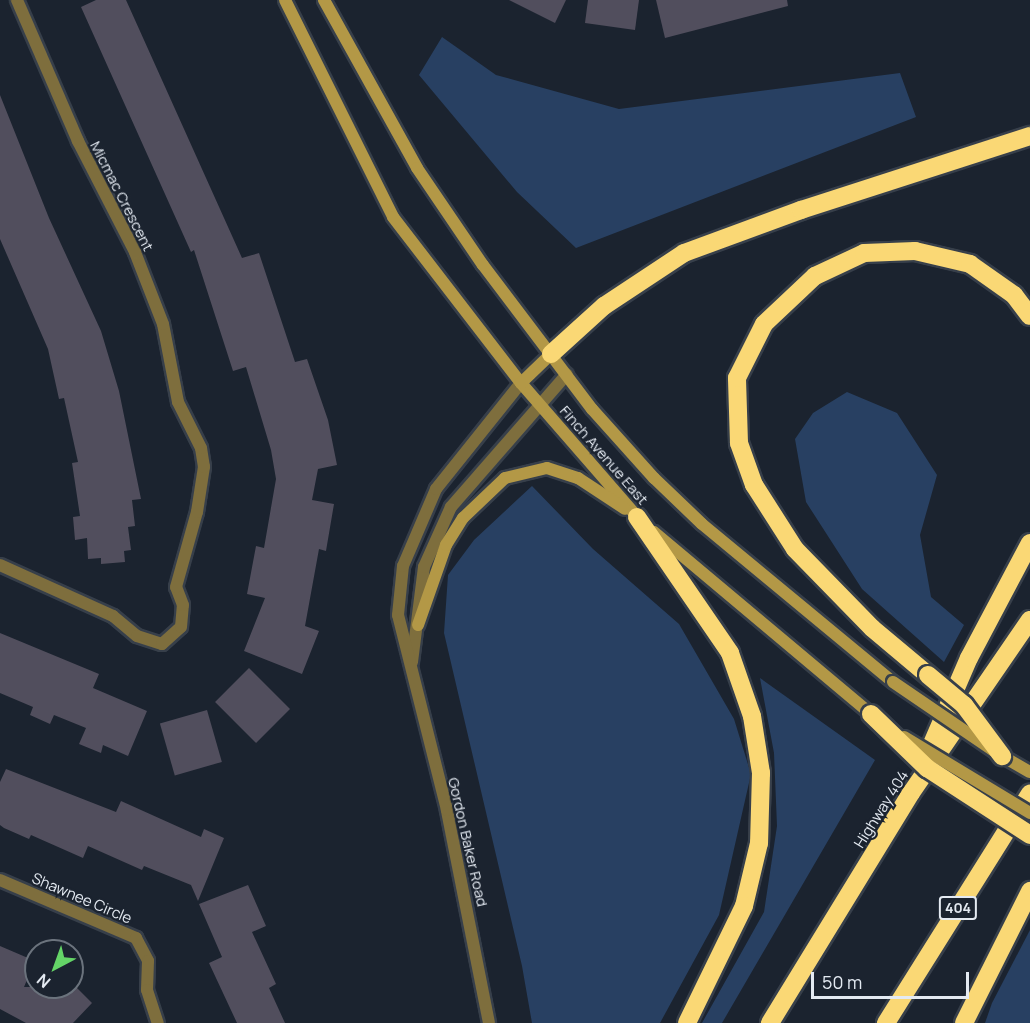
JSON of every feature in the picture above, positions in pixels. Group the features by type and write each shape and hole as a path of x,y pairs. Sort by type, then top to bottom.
{"highway":[{"path":"550,354 604,306 684,254 801,210 1030,136"},
{"path":"1002,756 964,705 825,583 789,540 754,485 739,443 737,378 764,324 815,276 864,253 915,251 970,264 1014,295 1030,316"},
{"path":"637,517 730,653 753,716 762,773 759,843 744,906 687,1023"},
{"path":"911,793 969,658 1030,543"},
{"name":"Highway 404","path":"770,1023 911,793 1030,620"},
{"path":"871,714 927,768 1030,835"},
{"name":"404","path":"886,1023 1030,794"},
{"path":"964,1023 1030,891"}],"main road":[{"name":"Finch Avenue East","path":"285,0 393,217 521,383 637,517 711,584 871,714 921,748 1030,813"},
{"name":"Finch Avenue East","path":"324,0 417,168 592,409 654,478 702,524 892,681 1002,756 1030,772"},
{"path":"521,383 550,354"},
{"path":"418,625 447,545 463,518 505,478 547,468 578,478 637,517"}],"street":[{"name":"Micmac Crescent","path":"0,565 113,616 137,636 162,644 181,627 183,605 176,587 197,512 204,467 201,448 178,402 163,324 135,252 87,161 17,0"},
{"name":"Gordon Baker Road","path":"411,669 424,567 451,507 567,374"},
{"name":"Gordon Baker Road","path":"489,1023 447,810 398,615 403,566 416,528 435,489 521,383"},
{"name":"Shawnee Circle","path":"0,880 136,938 148,961 147,990 158,1023"}],"shaded area":[{"path":"442,37 496,75 619,109 900,73 916,117 576,248 517,192 419,75"},
{"path":"847,392 897,413 937,475 920,535 931,597 964,625 944,662 862,589 806,502 795,439 813,413"},
{"path":"532,486 593,549 679,624 734,719 751,774 719,915 660,1023 532,1023 522,966 444,633 448,575 474,540"},
{"path":"760,678 875,760 722,1023 702,1023 764,912 777,826 774,753"},
{"path":"1030,930 1030,1023 985,1023 992,1003"}],"building":[{"path":"96,0 126,0 242,258 259,253 295,362 307,359 328,420 337,465 318,469 312,500 334,504 326,551 319,549 305,626 319,631 302,674 244,651 265,598 247,594 256,546 264,548 276,479 271,450 246,367 233,371 194,250 191,252 81,7"},
{"path":"509,0 566,0 555,23"},
{"path":"588,0 639,0 635,30 585,23"},
{"path":"656,0 787,0 788,6 665,38"},
{"path":"0,95 49,218 101,331 119,391 141,499 132,500 135,526 128,527 131,550 124,551 125,562 101,564 101,558 88,559 87,538 75,540 73,517 80,516 72,463 78,462 64,398 59,399 48,349 0,239"},
{"path":"0,633 99,674 93,688 147,711 128,756 103,745 101,753 79,744 86,728 54,715 50,724 30,715 33,707 0,693"},
{"path":"249,668 290,709 256,743 215,702"},
{"path":"207,710 222,762 175,775 160,724"},
{"path":"6,769 116,812 121,801 201,837 204,829 224,838 198,901 191,885 144,866 142,870 88,846 83,858 31,835 29,839 4,828 0,825 0,782"},
{"path":"248,885 266,926 252,932 276,984 269,988 285,1023 237,1023 209,963 222,957 199,904"},
{"path":"0,946 24,956 24,999 84,999 84,995 92,1003 73,1023 26,1023 0,1009"}]}
